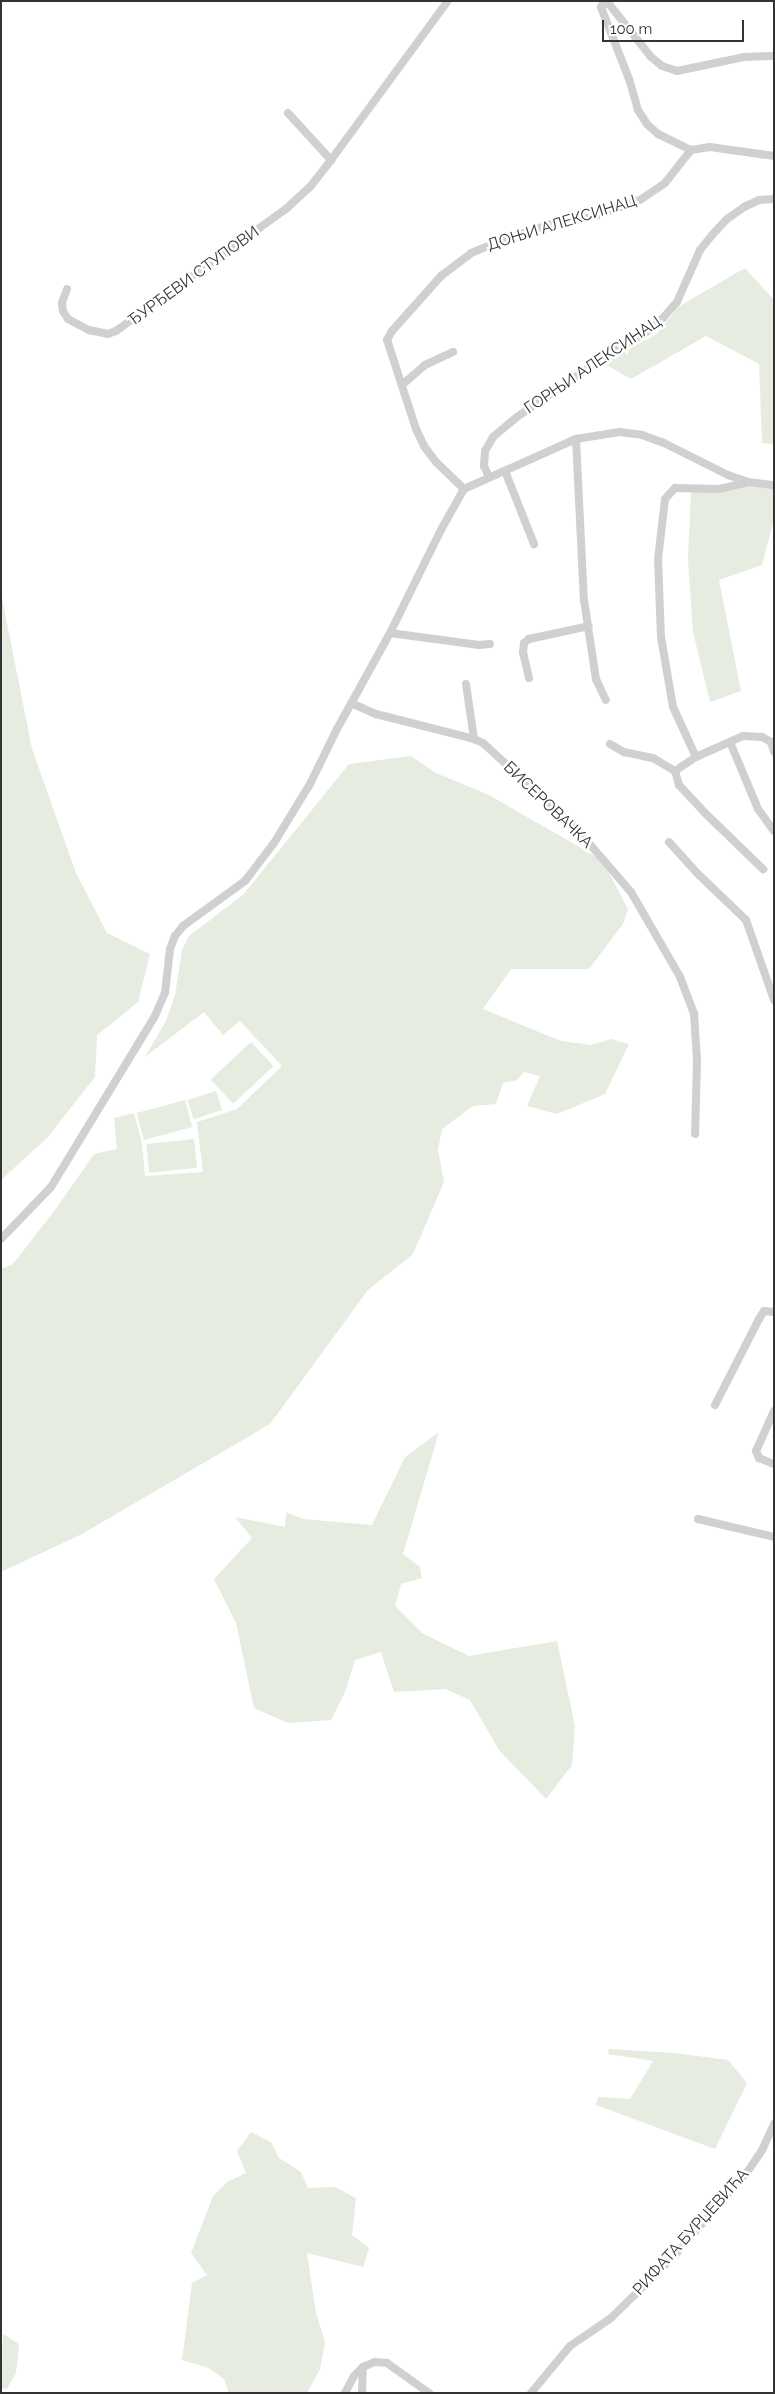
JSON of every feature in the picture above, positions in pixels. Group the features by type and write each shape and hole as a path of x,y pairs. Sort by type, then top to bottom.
{"street":[{"name":"ЂУРЂЕВИ СТУПОВИ","path":"67,289 62,303 63,311 68,319 89,330 108,334 116,331 286,210 310,187 331,160 448,1"},
{"path":"774,56 738,58 677,71 662,66 651,56 609,4 605,2 600,7 629,80 638,110 647,124 658,134 691,150 710,147 774,156"},
{"path":"288,112 331,160"},
{"name":"ДОЊИ АЛЕКСИНАЦ","path":"402,385 387,340 392,331 441,276 471,253 551,224 593,217 640,200 665,183 691,150"},
{"name":"ГОРЊИ АЛЕКСИНАЦ","path":"489,477 484,466 485,452 493,437 517,417 610,353 648,331 677,302 700,250 712,234 727,219 744,207 759,200 774,199"},
{"path":"453,352 425,365 402,385 416,429 424,446 436,462 464,489"},
{"path":"1,1239 51,1187 155,1016 165,993 170,949 175,936 183,926 245,881 274,843 301,798 390,633 442,528 464,489 576,438 619,432 642,435 664,443 728,476 748,482 774,485"},
{"path":"576,438 584,600 596,680 606,700"},
{"path":"505,471 534,544"},
{"path":"696,757 673,707 661,637 658,559 665,499 675,488 719,489 748,482"},
{"path":"529,678 523,653 524,643 529,639 589,626"},
{"path":"390,633 479,645 490,644"},
{"path":"466,684 474,739"},
{"name":"БИСЕРОВАЧКА","path":"351,703 376,714 474,739 483,743 581,834 630,892 680,977 694,1014 697,1060 695,1134"},
{"path":"676,771 696,757 744,736 762,737 771,742 774,752"},
{"path":"730,742 758,809 774,831"},
{"path":"610,744 624,752 654,758 676,771 679,785 763,869"},
{"path":"670,842 697,873 746,920 774,1000"},
{"path":"715,1405 764,1311 774,1312"},
{"path":"774,1411 756,1451 759,1458 774,1464"},
{"path":"698,1519 774,1537"},
{"name":"РИФАТА БУРЏЕВИЋА","path":"531,2393 570,2346 611,2318 675,2255 748,2171 762,2150 774,2124"},
{"path":"345,2393 354,2376 363,2367 375,2362 387,2363 429,2393"},
{"path":"362,2393 363,2367"}],"shaded area":[{"path":"745,268 774,300 774,444 762,443 759,364 706,336 631,379 603,363 657,334 678,307"},
{"path":"748,482 774,485 774,519 762,565 719,580 741,691 710,702 693,632 688,560 691,490"},
{"path":"1,593 32,749 76,873 107,933 150,954 138,1002 97,1035 95,1077 47,1138 1,1180"},
{"path":"411,756 436,773 489,795 602,860 628,909 623,924 589,969 511,969 483,1009 561,1041 591,1045 611,1039 629,1044 605,1094 557,1114 527,1106 540,1076 524,1072 517,1080 503,1083 496,1104 473,1106 442,1129 438,1150 444,1182 413,1254 368,1290 270,1424 82,1534 1,1572 1,1269 13,1264 55,1210 94,1154 117,1149 114,1118 134,1113 142,1143 145,1176 203,1172 197,1122 237,1109 282,1066 240,1021 223,1035 204,1012 145,1057 166,1021 175,995 182,950 189,936 243,895 349,764"},
{"path":"251,1042 274,1066 233,1104 211,1080"},
{"path":"216,1091 222,1110 194,1119 187,1100"},
{"path":"185,1100 192,1127 144,1140 137,1113"},
{"path":"194,1139 197,1168 149,1173 146,1144"},
{"path":"439,1432 403,1554 420,1567 422,1578 401,1584 395,1606 422,1633 469,1656 557,1641 575,1726 572,1765 546,1799 499,1750 470,1700 445,1689 394,1692 381,1652 355,1660 345,1692 331,1720 288,1723 254,1708 236,1623 214,1579 252,1538 235,1517 285,1527 286,1512 303,1519 372,1525 405,1457"},
{"path":"609,2049 674,2053 728,2060 747,2083 715,2149 596,2105 598,2097 630,2099 653,2061 608,2054"},
{"path":"251,2132 271,2142 279,2158 301,2172 308,2188 335,2187 356,2198 352,2235 369,2248 363,2267 307,2253 316,2313 325,2342 320,2369 307,2393 229,2393 224,2379 209,2368 182,2360 192,2283 207,2275 191,2253 213,2196 227,2182 246,2173 237,2151"},
{"path":"3,2334 19,2344 16,2373 7,2389 1,2388"}]}
